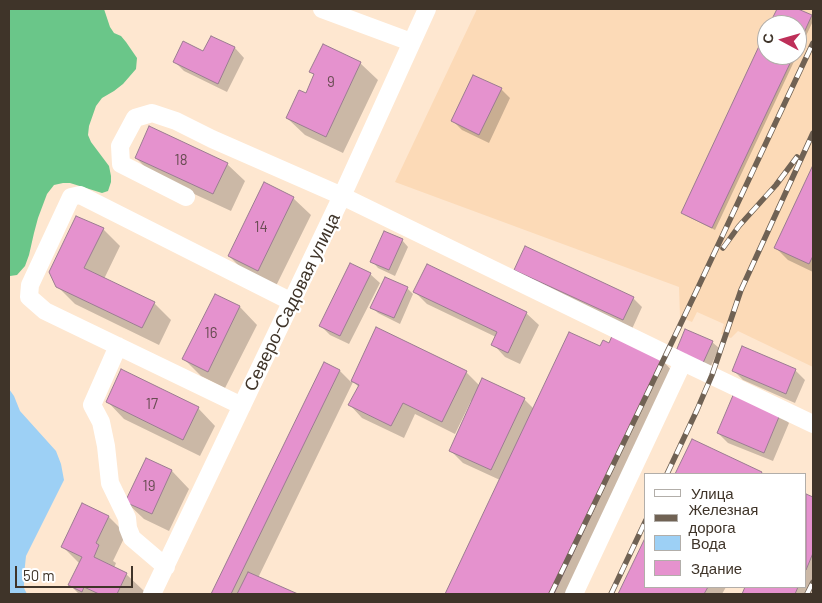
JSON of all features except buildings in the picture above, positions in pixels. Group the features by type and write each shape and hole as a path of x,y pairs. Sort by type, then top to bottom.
{"street":[{"path":"322,9 411,42"},
{"name":"Северо-Садовая улица","path":"152,594 342,196 427,9"},
{"path":"186,197 121,164 120,146 135,118 152,113 176,121 212,139 342,196 813,424"},
{"path":"242,406 45,311 29,297 30,285 71,198 80,196 292,302"},
{"path":"118,346 92,405 101,422 110,483 127,518 132,538 166,567"},
{"path":"574,594 683,362"}],"shaded area":[{"path":"477,9 813,9 813,367 738,331 731,338 721,334 724,324 697,312 692,322 680,317 679,287 395,182"}],"green space":[{"path":"9,9 104,9 114,33 121,36 137,58 136,69 123,84 102,98 96,106 89,126 88,135 91,142 109,166 111,182 108,191 102,193 70,183 54,185 47,194 38,218 25,266 17,275 10,276 9,275"}],"water":[{"path":"9,389 20,411 56,451 64,480 26,556 24,588 27,594 9,594"}],"railway":[{"path":"551,594 813,43"},
{"path":"667,473 712,375 741,290 813,133"},
{"path":"723,248 797,157"},
{"path":"611,594 644,524"},
{"path":"807,594 813,582"}]}
